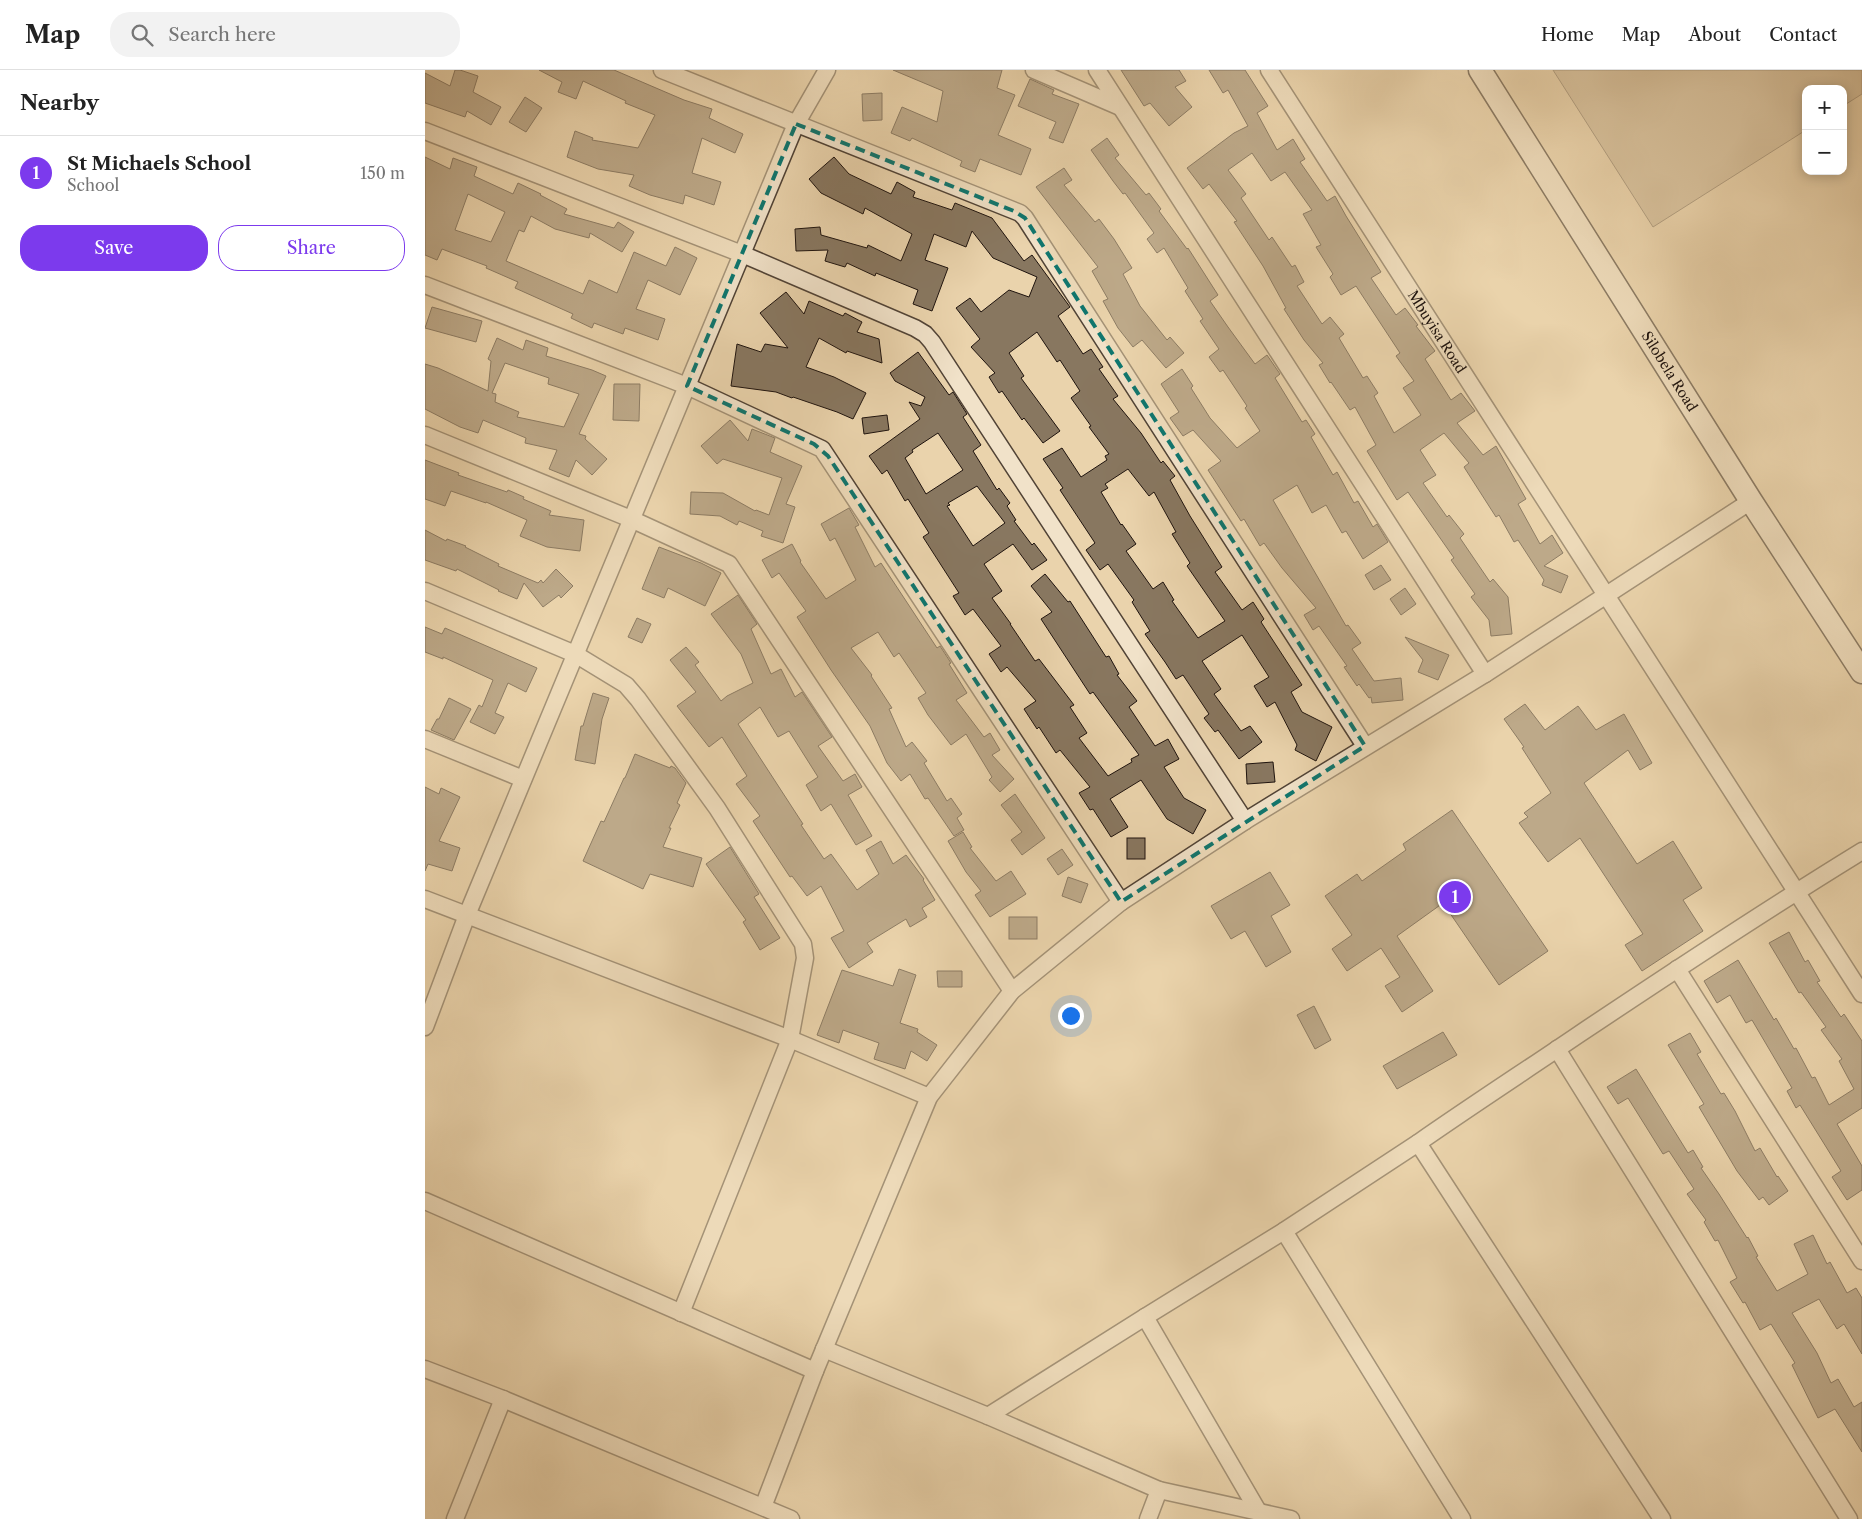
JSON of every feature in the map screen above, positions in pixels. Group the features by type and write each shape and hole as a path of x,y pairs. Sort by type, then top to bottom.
{"street":[{"path":"662,70 1020,213 1365,746"},
{"path":"425,1027 467,915 796,124 827,70"},
{"path":"1034,70 1120,107"},
{"path":"1097,70 1485,674"},
{"name":"Mbuyisa Road","path":"1269,70 1862,994"},
{"name":"Silobela Road","path":"1480,70 1751,501 1862,672"},
{"path":"425,131 742,254 925,334 1245,821"},
{"path":"425,285 687,386 822,449 1121,902"},
{"path":"425,435 631,519 724,561 732,568 1012,991"},
{"path":"763,1507 815,1371 929,1097 1012,991 1121,902 1245,821 1485,674 1751,501"},
{"path":"425,591 575,654 626,685 717,808 803,944 805,958 789,1039 681,1312"},
{"path":"425,739 523,779"},
{"path":"988,1416 1284,1231 1677,969 1796,891 1862,851"},
{"path":"425,899 789,1039 929,1097"},
{"path":"1677,969 1862,1261"},
{"path":"1557,1049 1849,1519"},
{"path":"1418,1143 1663,1519"},
{"path":"425,1201 815,1371"},
{"path":"1284,1231 1462,1519"},
{"path":"1145,1317 1258,1511"},
{"path":"824,1350 988,1416 1159,1490 1291,1519"},
{"path":"425,1369 503,1399 791,1519"},
{"path":"455,1519 503,1399"},
{"path":"1148,1519 1159,1490"}],"highlighted area":[{"path":"796,124 1014,211 1025,218 1365,746 1121,902 828,456 814,444 687,386"}],"shaded area":[{"path":"1553,70 1862,70 1862,94 1847,103 1847,85 1802,85 1802,133 1653,227"}],"building":[{"path":"455,70 478,76 473,92 501,107 491,125 467,111 465,117 425,103 425,73 450,86"},
{"path":"539,70 614,70 684,100 712,109 709,118 743,134 735,153 702,138 692,173 721,182 714,205 685,195 683,204 650,195 629,186 634,175 598,169 567,157 575,131 593,138 592,140 638,148 655,115 625,103 626,101 583,81 576,99 558,92 562,82"},
{"path":"893,70 1002,70 997,88 1015,95 998,135 1031,149 1021,175 980,159 975,172 960,166 962,161 912,138 910,141 891,133 902,107 937,122 943,91"},
{"path":"1121,70 1179,70 1186,81 1175,87 1192,107 1169,126 1150,103 1144,106"},
{"path":"1209,70 1245,70 1268,106 1257,113 1277,150 1293,139 1305,159 1300,162 1327,201 1335,196 1381,272 1371,278 1396,315 1405,308 1418,325 1416,326 1435,351 1425,359 1451,400 1461,393 1475,411 1457,423 1483,455 1496,446 1526,499 1518,504 1540,544 1552,535 1563,553 1544,566 1568,576 1561,593 1542,585 1544,580 1518,540 1514,542 1499,515 1496,517 1464,467 1469,463 1444,433 1420,450 1436,475 1423,483 1447,517 1449,515 1464,534 1460,538 1490,582 1493,579 1508,597 1512,634 1491,636 1489,620 1471,597 1475,594 1451,560 1454,558 1408,492 1397,500 1367,451 1376,445 1355,407 1350,410 1330,383 1319,365 1323,363 1304,340 1284,309 1286,308 1263,266 1234,222 1237,221 1209,184 1203,189 1187,168 1234,133 1248,126 1228,90 1223,93","holes":["1252,153 1271,181 1285,172 1312,210 1303,214 1321,245 1316,247 1333,274 1330,277 1341,295 1356,286 1400,353 1396,356 1414,381 1403,388 1421,415 1394,433 1374,396 1378,393 1367,376 1363,378 1339,338 1344,334 1330,317 1322,324 1297,286 1304,282 1295,265 1292,267 1272,237 1269,240 1241,198 1246,194 1228,170"]},
{"path":"1030,79 1054,90 1052,94 1079,104 1063,143 1049,138 1056,122 1018,106"},
{"path":"882,93 882,120 863,121 862,94"},
{"path":"525,97 542,108 526,132 509,122"},
{"path":"1107,138 1119,155 1115,158 1146,195 1149,193 1161,209 1159,211 1188,248 1218,295 1210,301 1228,327 1255,364 1267,355 1280,374 1275,378 1302,422 1306,420 1315,434 1311,437 1333,475 1337,472 1354,503 1358,501 1373,527 1377,524 1388,542 1363,559 1346,531 1342,533 1326,505 1312,513 1297,485 1273,500 1346,626 1348,625 1361,643 1352,649 1374,681 1401,678 1403,700 1372,703 1371,697 1369,698 1359,684 1357,686 1344,667 1347,666 1319,626 1313,630 1304,615 1316,608 1282,568 1264,543 1260,546 1244,519 1241,521 1208,470 1221,461 1193,430 1183,436 1170,418 1179,412 1161,384 1182,369 1193,386 1191,388 1210,418 1237,448 1260,431 1245,408 1247,406 1223,370 1220,372 1209,357 1219,349 1200,321 1203,319 1185,291 1188,288 1164,248 1157,253 1147,239 1154,233 1091,150"},
{"path":"425,157 450,169 453,158 477,167 474,176 513,194 518,183 567,209 564,214 614,228 618,222 634,232 622,252 590,233 589,238 555,229 531,216 524,232 519,230 506,261 583,294 589,280 617,293 634,252 666,266 675,247 697,258 680,295 648,280 636,309 665,319 658,340 625,328 623,334 594,323 592,328 571,318 573,314 515,288 518,282 486,268 487,266 442,249 437,260 425,255","holes":["468,194 505,212 491,242 455,230"]},
{"path":"834,157 849,174 891,194 897,182 915,192 913,197 952,210 955,203 992,218 1024,261 1032,255 1070,307 1058,316 1083,354 1091,349 1103,367 1099,369 1118,396 1113,399 1141,433 1161,463 1163,461 1175,476 1170,480 1222,567 1215,572 1242,610 1253,602 1264,619 1261,622 1302,685 1291,692 1302,712 1332,727 1316,761 1295,750 1297,745 1275,702 1267,707 1254,686 1269,677 1242,635 1202,661 1221,689 1214,694 1241,731 1250,726 1262,742 1239,759 1218,730 1215,732 1204,718 1209,714 1183,675 1176,679 1145,634 1150,631 1132,602 1134,600 1108,564 1100,570 1086,550 1095,543 1060,490 1063,488 1043,459 1062,448 1081,477 1107,460 1105,456 1109,454 1071,398 1080,391 1060,360 1057,362 1037,332 1009,353 1024,376 1021,378 1060,431 1043,443 1024,418 1022,420 1002,391 999,393 989,377 995,373 971,347 980,339 956,308 970,298 981,312 1009,290 1029,297 1037,277 993,258 972,231 966,247 934,234 925,260 948,268 932,311 913,304 918,290 876,273 875,276 847,263 845,267 825,261 828,250 796,251 795,229 820,227 821,235 867,248 868,245 901,261 912,234 865,208 863,214 821,193 809,179","holes":["1128,469 1149,496 1154,492 1176,532 1172,534 1190,563 1187,566 1225,621 1198,638 1172,601 1174,600 1163,582 1153,589 1126,551 1136,544 1121,525 1101,492 1108,488 1105,484"]},
{"path":"1064,168 1072,180 1064,185 1095,222 1099,219 1132,268 1123,274 1140,306 1167,340 1170,337 1184,353 1166,368 1142,340 1133,347 1118,328 1103,301 1108,299 1092,271 1098,267 1036,187"},
{"path":"786,292 804,314 809,301 843,316 845,313 862,322 857,332 879,339 882,363 847,351 846,353 819,338 806,367 834,377 866,393 853,419 776,392 731,386 737,344 761,352 765,344 788,348 760,313"},
{"path":"432,307 482,321 476,342 425,328"},
{"path":"497,338 523,350 526,340 548,348 546,356 606,376 579,434 586,436 585,439 607,459 592,475 576,460 569,477 549,469 557,450 525,443 526,438 483,420 478,433 460,427 425,409 425,364 488,391 491,361 488,359","holes":["505,363 549,378 548,384 579,394 564,427 517,417 519,412 495,402 496,394 492,393"]},
{"path":"918,352 949,395 953,392 967,414 963,417 981,445 973,451 997,490 999,488 1010,503 1007,506 1016,520 1014,521 1032,545 1034,543 1047,560 1032,570 1013,544 984,564 1002,591 992,598 1035,661 1039,659 1074,705 1070,707 1087,733 1079,738 1108,776 1132,762 1131,759 1139,755 1093,692 1090,694 1041,619 1052,612 1031,586 1045,574 1068,602 1070,601 1106,657 1109,656 1119,674 1117,675 1137,701 1129,707 1155,746 1168,739 1179,759 1164,767 1184,798 1206,810 1193,834 1167,819 1141,780 1110,799 1128,827 1111,837 1093,809 1090,810 1079,793 1090,787 1060,750 1056,753 1039,727 1037,729 1024,709 1036,701 1007,667 1001,672 989,654 1001,646 973,609 965,615 953,596 959,593 923,537 929,533 908,499 905,501 887,470 882,474 869,456 920,419 909,402 921,406 925,397 895,381 890,373","holes":["938,433 963,470 926,494 905,458 913,452 912,450","977,486 1005,523 973,546 947,506 950,505 948,503"]},
{"path":"614,384 640,384 639,421 613,420"},
{"path":"887,415 889,430 864,434 862,418"},
{"path":"730,420 748,441 752,429 775,438 770,452 802,466 786,504 795,507 783,543 761,536 763,531 739,521 737,525 720,516 690,514 691,492 723,493 755,511 769,515 782,478 723,459 717,464 701,446"},
{"path":"425,460 459,473 458,475 507,492 508,490 524,497 523,499 551,511 549,515 584,520 580,551 547,547 520,536 527,520 486,502 451,491 445,506 425,499"},
{"path":"849,508 859,525 855,527 875,567 881,563 937,648 940,646 967,693 956,700 984,737 990,733 1000,750 992,755 1014,779 1000,792 989,780 992,777 966,734 951,745 928,715 918,698 926,693 899,653 894,657 878,632 851,648 872,675 892,708 889,709 906,747 912,742 927,761 924,763 947,801 951,798 962,814 957,818 964,830 954,836 928,798 925,799 910,774 901,781 887,763 870,726 797,617 806,611 779,573 772,578 762,560 792,544 800,562 826,599 856,580 835,538 830,541 821,524"},
{"path":"425,530 446,541 447,539 466,546 499,564 498,566 538,583 541,580 543,583 556,569 573,586 561,598 559,595 543,607 524,583 517,599 457,569 456,571 425,560"},
{"path":"659,547 721,573 705,606 668,588 664,598 642,589"},
{"path":"1381,565 1391,580 1374,590 1365,575"},
{"path":"1405,588 1416,604 1401,615 1390,599"},
{"path":"738,595 757,624 751,629 771,674 781,669 795,697 802,692 832,737 818,746 843,781 855,774 862,787 848,795 872,836 856,845 831,804 821,811 806,785 818,777 789,731 778,737 760,707 738,724 803,824 801,825 824,859 831,854 857,890 879,874 866,850 881,841 893,864 906,855 924,879 935,900 922,908 927,917 910,927 906,919 867,943 873,952 849,968 831,938 844,931 821,886 807,896 792,876 790,877 753,821 760,816 736,784 747,776 722,737 709,747 677,706 696,692 670,660 686,647 699,662 695,665 721,701 753,683 741,654 711,614"},
{"path":"637,618 651,624 642,643 628,637"},
{"path":"425,627 442,634 445,628 537,668 526,692 508,683 495,713 504,717 495,734 470,722 479,705 482,707 493,680 443,657 443,659 425,652"},
{"path":"1405,637 1449,655 1438,680 1418,672 1423,660"},
{"path":"593,693 609,698 602,719 595,764 575,760 581,726 583,726"},
{"path":"449,698 471,709 454,740 431,730 437,719 439,719"},
{"path":"1525,704 1545,730 1578,706 1596,730 1624,714 1652,763 1640,770 1628,750 1584,783 1637,864 1673,841 1702,888 1683,900 1703,931 1642,971 1625,945 1643,934 1580,838 1548,862 1519,823 1528,817 1524,813 1551,793 1522,748 1524,747 1504,719"},
{"path":"635,754 670,768 671,766 675,768 686,783 677,803 680,805 669,828 671,828 663,847 702,858 693,887 650,874 643,889 583,861 601,821 604,822"},
{"path":"1273,762 1275,782 1247,784 1246,764"},
{"path":"425,787 439,794 441,788 460,797 439,841 460,848 452,871 428,864 425,871"},
{"path":"1015,794 1045,838 1022,855 1011,840 1022,832 1001,805"},
{"path":"1452,810 1548,951 1499,985 1443,903 1397,936 1433,991 1402,1012 1385,986 1400,977 1381,948 1347,971 1332,949 1352,935 1325,896 1357,874 1362,881 1406,850 1403,844"},
{"path":"963,832 972,847 970,848 996,881 1011,871 1026,894 990,917 975,895 981,891 966,872 948,841"},
{"path":"1127,838 1145,838 1145,859 1127,859"},
{"path":"730,847 759,894 754,897 780,938 760,950 743,922 746,920 706,864"},
{"path":"1062,849 1073,865 1058,875 1047,859"},
{"path":"1270,872 1290,905 1271,916 1291,952 1266,967 1245,931 1231,939 1211,906"},
{"path":"1068,877 1088,884 1081,903 1062,896"},
{"path":"1009,917 1037,917 1037,939 1009,939"},
{"path":"1789,932 1805,962 1808,960 1820,981 1817,982 1841,1017 1844,1014 1862,1041 1862,1108 1837,1124 1862,1166 1862,1190 1847,1200 1832,1177 1841,1171 1800,1105 1796,1108 1787,1091 1792,1088 1752,1020 1746,1023 1730,995 1717,1003 1704,981 1738,960 1774,1020 1776,1018 1794,1049 1796,1048 1812,1078 1815,1077 1829,1105 1854,1089 1839,1061 1842,1059 1821,1030 1826,1027 1801,992 1799,993 1769,943"},
{"path":"899,969 916,975 900,1023 918,1029 917,1032 937,1045 927,1061 911,1051 905,1069 874,1059 879,1043 843,1030 839,1043 817,1035 842,970 893,986"},
{"path":"937,971 962,971 962,987 938,987"},
{"path":"1314,1006 1331,1040 1315,1049 1297,1015"},
{"path":"1443,1032 1457,1055 1397,1089 1383,1066"},
{"path":"1690,1033 1701,1052 1697,1054 1721,1094 1724,1093 1735,1111 1755,1151 1760,1148 1777,1177 1788,1191 1769,1205 1763,1197 1759,1200 1737,1171 1699,1107 1704,1104 1668,1045"},
{"path":"1636,1069 1688,1153 1693,1150 1703,1167 1701,1168 1748,1237 1758,1256 1756,1257 1777,1291 1808,1274 1794,1244 1813,1235 1827,1264 1830,1262 1847,1293 1856,1288 1862,1298 1862,1354 1844,1324 1837,1329 1819,1299 1792,1313 1817,1353 1831,1383 1838,1379 1854,1407 1862,1402 1862,1452 1835,1409 1818,1418 1792,1365 1795,1363 1771,1324 1760,1330 1745,1302 1743,1303 1730,1282 1737,1278 1718,1240 1715,1241 1704,1222 1706,1220 1687,1194 1694,1189 1669,1151 1663,1154 1628,1098 1618,1104 1607,1087"}],"place":[{"name":"St Michaels School","path":"1455,897"}]}
